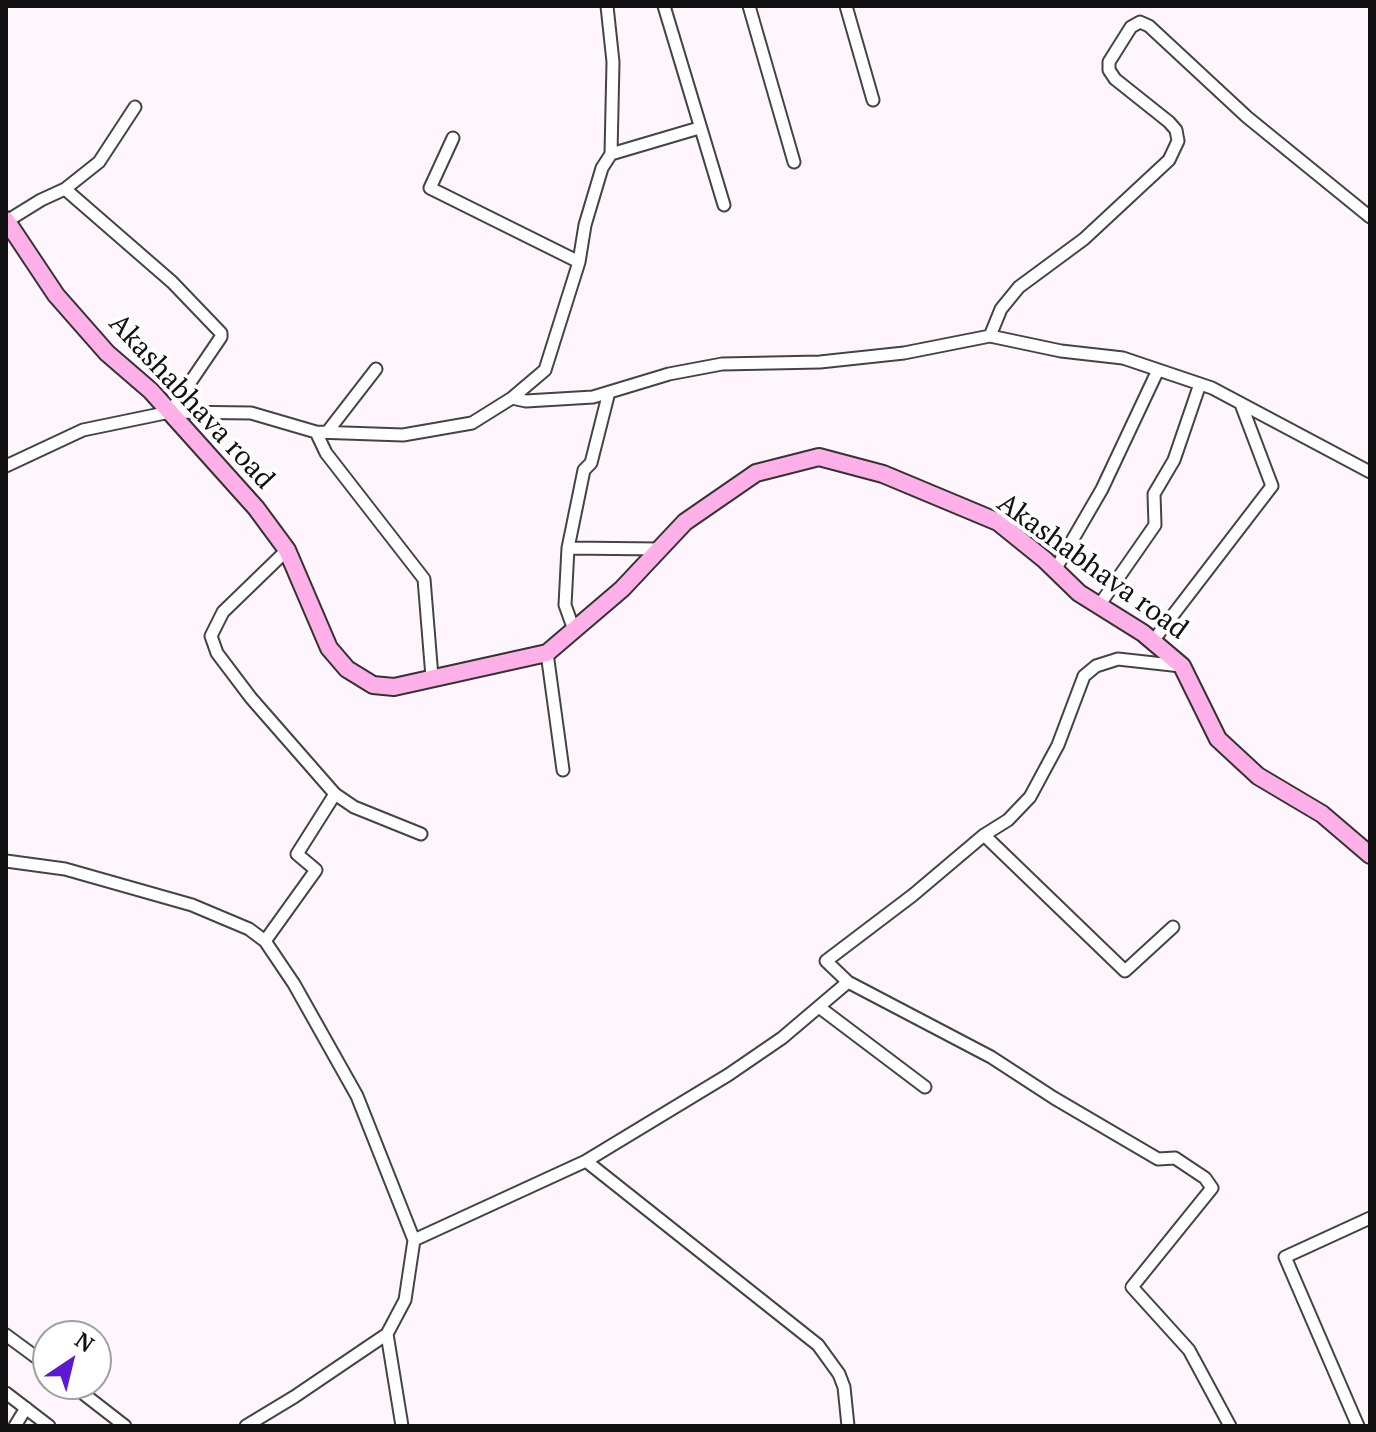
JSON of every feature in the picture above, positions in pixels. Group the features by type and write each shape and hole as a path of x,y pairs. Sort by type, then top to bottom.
{"street":[{"path":"6,466 83,430 170,412 251,413 322,431 403,435 472,423 512,398 545,370 579,262 593,197 602,168 611,154 613,62 607,6"},
{"path":"664,6 724,205"},
{"path":"749,6 794,162"},
{"path":"846,6 873,100"},
{"path":"990,336 1001,309 1019,287 1084,239 1169,160 1178,141 1176,130 1115,79 1109,70 1109,62 1131,27 1140,22 1149,26 1247,117 1370,217"},
{"path":"6,220 65,189 99,162 135,107"},
{"path":"611,154 699,128"},
{"path":"453,138 430,188 579,262"},
{"path":"65,189 172,282 221,333 170,412"},
{"name":"Akashabhava road","path":"6,220 56,295 107,353 170,412 256,508 287,550 329,648 347,669 373,685 385,687 547,653 622,589 685,522 756,473 819,457 883,474 998,522 1098,607 1153,641 1182,666 1218,739 1258,776 1322,814 1370,855"},
{"path":"512,398 526,401 593,397 669,374 722,364 820,362 904,353 990,336 1061,351 1123,358 1200,384 1370,472"},
{"path":"322,431 376,369"},
{"path":"1055,570 1102,489 1158,370"},
{"path":"1098,607 1155,525 1154,494 1174,460 1200,384"},
{"path":"574,630 565,605 568,548 584,470 591,463 609,392"},
{"path":"1153,641 1272,486 1241,404"},
{"path":"322,431 326,453 424,579 432,677"},
{"path":"568,548 660,549"},
{"path":"287,550 223,612 211,636 217,653 251,698 335,794 354,807 421,834"},
{"path":"547,653 563,770"},
{"path":"1182,666 1118,659 1096,666 1084,676 1058,745 1030,797 1008,820 984,835 913,895 826,961 848,982 991,1057 1158,1159 1175,1158 1205,1178 1212,1188 1132,1287 1143,1303 1189,1350 1230,1426"},
{"path":"265,941 316,870 297,854 335,794"},
{"path":"984,835 1125,971 1173,927"},
{"path":"6,861 65,869 192,905 230,919 265,941 294,984 357,1096 414,1240 405,1300 387,1334 246,1426"},
{"path":"414,1240 586,1161 728,1075 782,1038 848,982"},
{"path":"819,1007 925,1087"},
{"path":"586,1161 818,1345 839,1374 844,1387 848,1426"},
{"path":"1358,1426 1285,1257 1370,1218"},
{"path":"387,1334 402,1426"},
{"path":"6,1335 32,1354"},
{"path":"6,1393 49,1426"},
{"path":"92,1400 125,1426"},
{"path":"15,1426 26,1408"}]}
